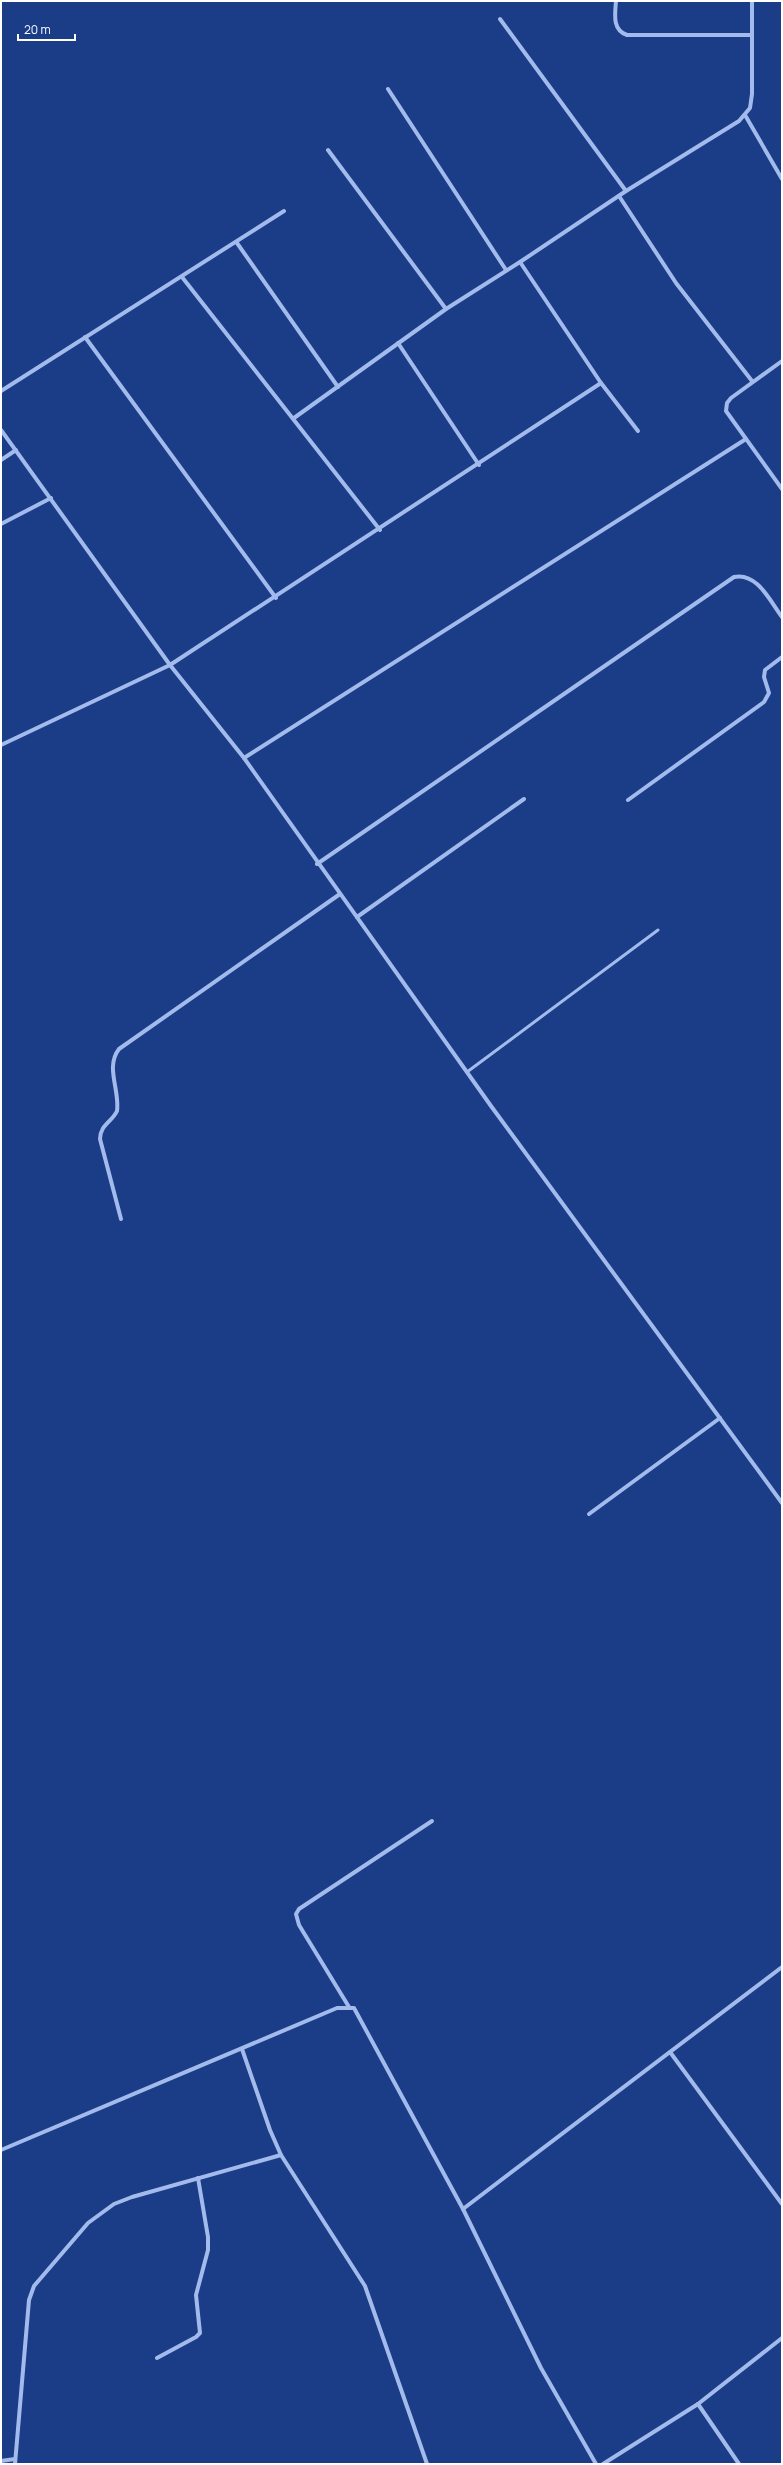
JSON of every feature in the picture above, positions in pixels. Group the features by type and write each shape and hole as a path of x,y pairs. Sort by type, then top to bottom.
{"street":[{"path":"616,1 617,28 620,33 627,35 752,35"},
{"path":"294,418 446,309 745,115 750,108 752,94 752,1"},
{"path":"500,19 626,191"},
{"path":"388,89 506,270"},
{"path":"745,115 782,179"},
{"path":"328,150 446,309"},
{"path":"619,196 676,283 752,381"},
{"path":"1,391 237,243 284,211"},
{"path":"237,243 338,387"},
{"path":"520,262 601,383 638,431"},
{"path":"182,277 294,418 380,530"},
{"path":"85,337 276,598"},
{"path":"398,343 479,464"},
{"path":"782,361 752,381 731,398 727,403 726,411 782,489"},
{"path":"1,745 170,665 380,530 601,383"},
{"path":"1,430 170,665 244,758 317,864 357,917 466,1072 782,1504"},
{"path":"244,758 746,439"},
{"path":"1,460 16,450"},
{"path":"1,524 51,498"},
{"path":"317,864 734,577 742,576 756,582 782,617"},
{"path":"628,800 764,702 769,693 764,677 765,670 782,657"},
{"path":"357,917 524,799"},
{"path":"121,1219 100,1139 102,1127 114,1118 117,1111 112,1064 115,1054 340,894"},
{"path":"589,1514 720,1418"},
{"path":"349,2007 299,1925 296,1914 299,1909 432,1821"},
{"path":"463,2209 782,1967"},
{"path":"1,2150 337,2008 354,2008 463,2209 541,2368 596,2464"},
{"path":"242,2049 270,2130 281,2155 364,2286 427,2464"},
{"path":"670,2052 782,2204"},
{"path":"15,2464 29,2300 34,2286 88,2223 114,2204 198,2178 281,2155"},
{"path":"156,2358 196,2337 200,2333 196,2295 208,2250 208,2237 198,2178"},
{"path":"603,2464 698,2404 782,2338"},
{"path":"698,2404 739,2464"},
{"path":"1,2461 15,2459"}],"lane":[{"path":"466,1072 658,930"}]}
